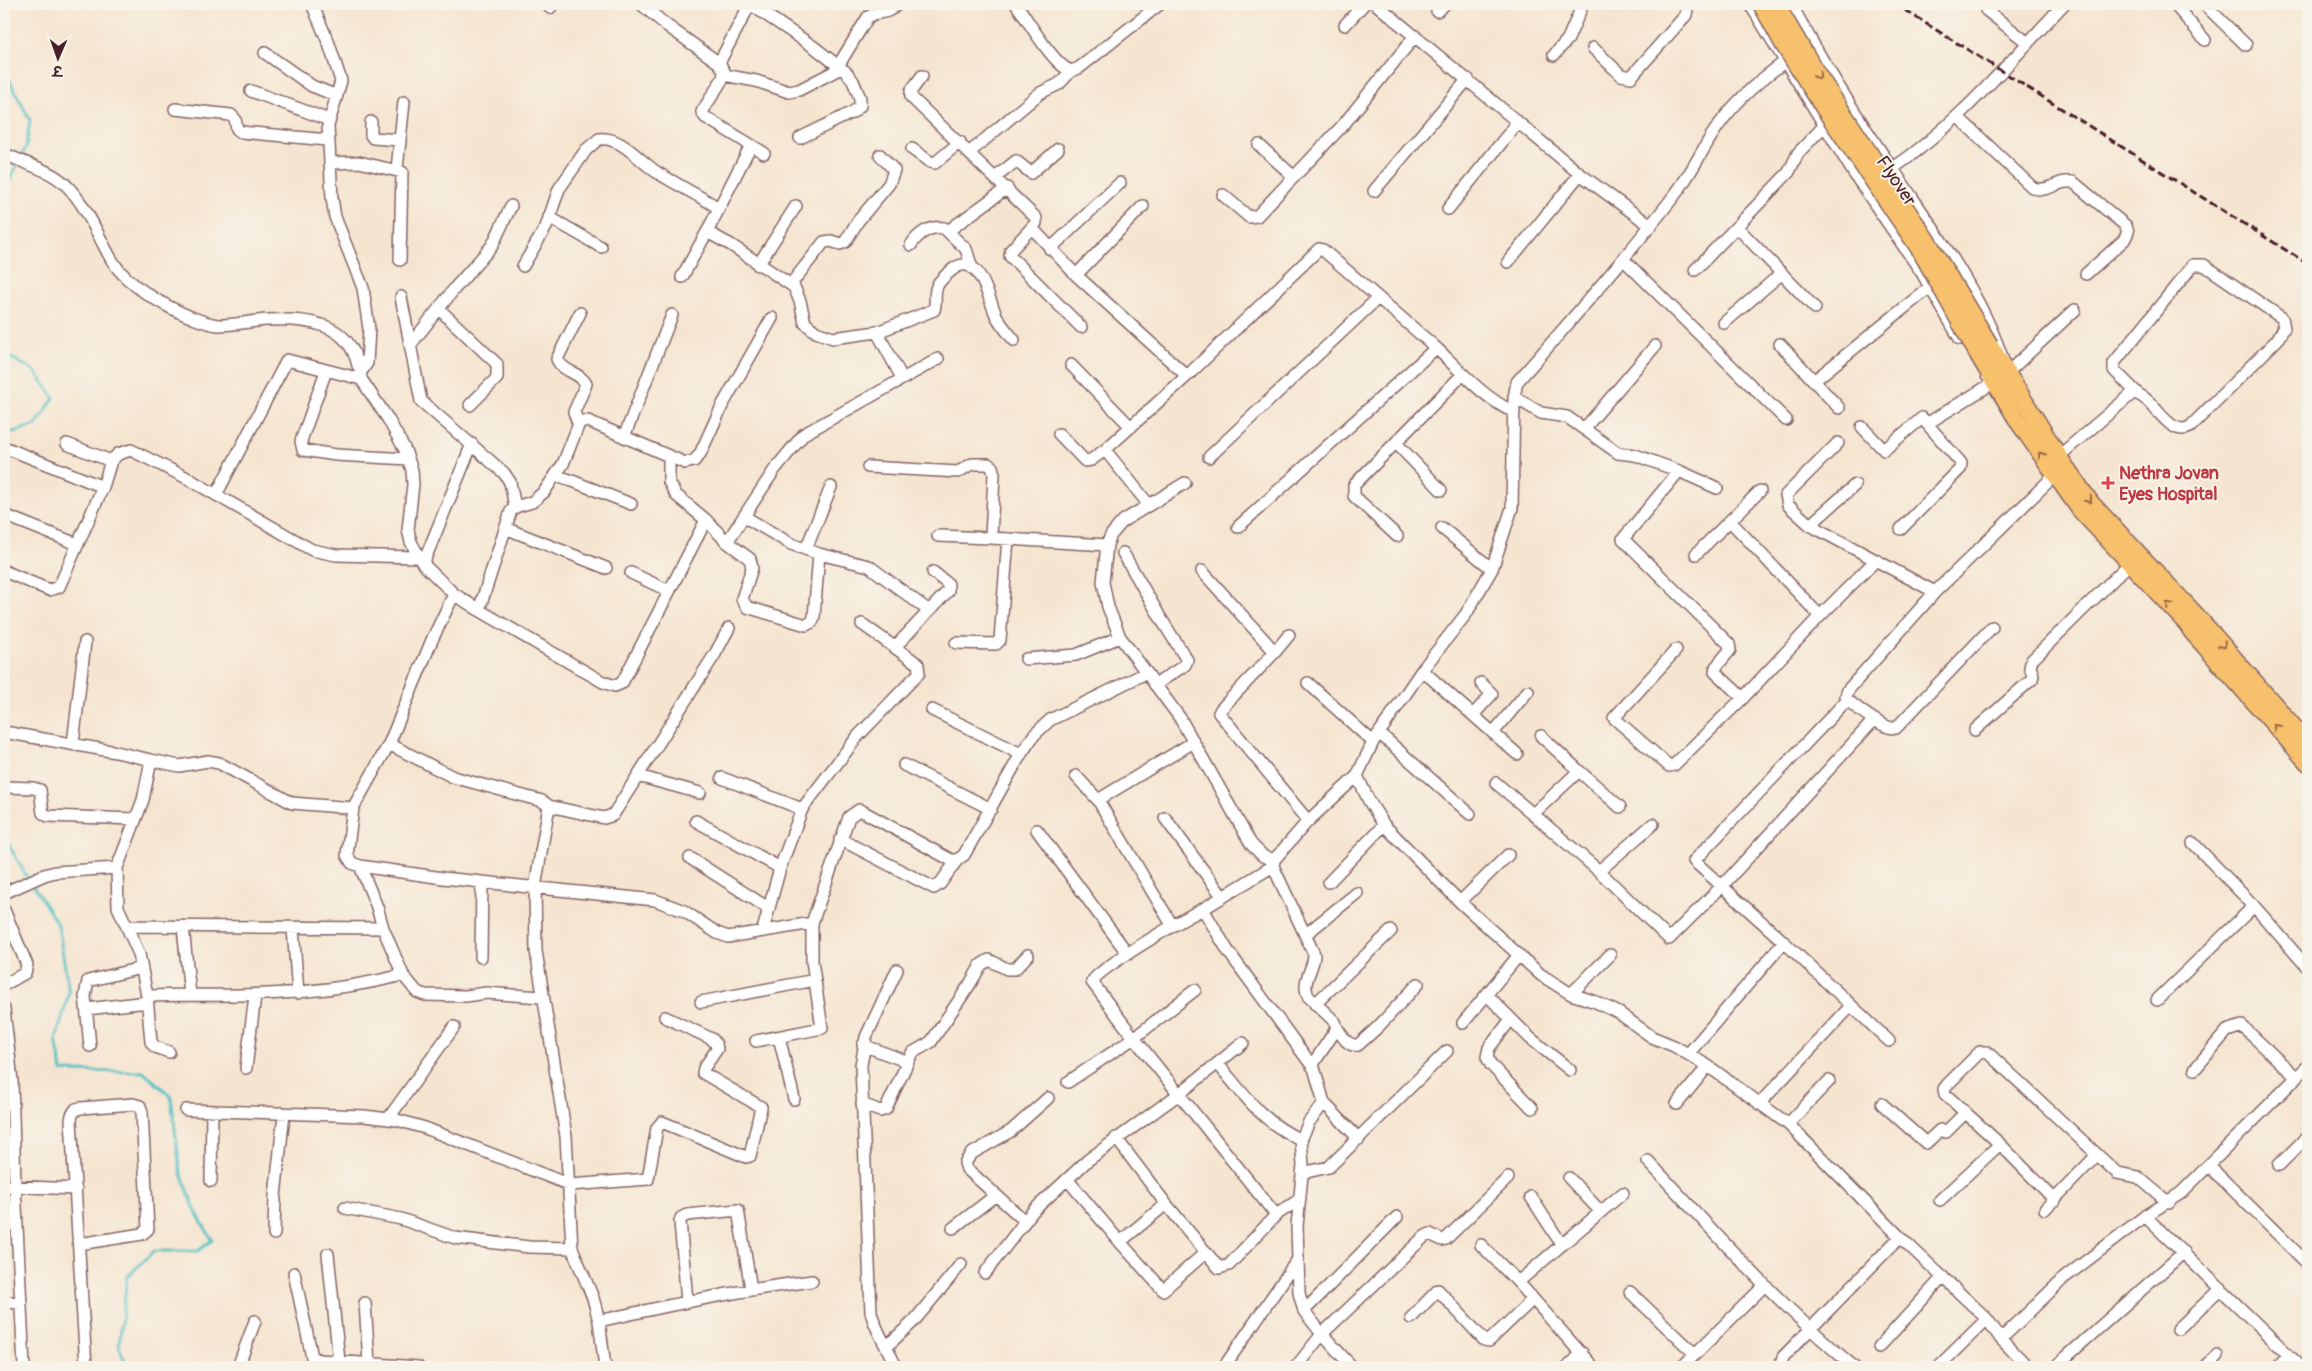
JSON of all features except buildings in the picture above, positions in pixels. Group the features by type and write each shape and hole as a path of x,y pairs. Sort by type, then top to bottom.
{"highway":[{"name":"Flyover","path":"1761,4 1783,44 1878,191 1920,250 1984,349 2007,373 2058,456 2091,502 2197,616 2308,743"},
{"name":"Flyover","path":"1776,4 1816,72 1930,245 1984,349 1993,382 2055,475 2080,510 2187,624 2308,763"}],"street":[{"path":"312,4 339,74 340,87 329,120 328,140 335,217 363,288 369,329 367,363 360,374"},
{"path":"641,4 666,26 723,68 724,75 703,109 703,115 764,153"},
{"path":"718,63 750,4 840,67 853,81 860,98 860,106 853,112 800,138"},
{"path":"724,75 756,81 789,92 799,90 840,67 868,17 877,13 888,12 898,4"},
{"path":"1016,4 1061,65 1071,70"},
{"path":"970,152 1040,93 1059,84 1071,70 1079,68 1160,4"},
{"path":"1345,25 1364,4"},
{"path":"1376,4 1580,174 1651,226"},
{"path":"1554,55 1568,39 1583,4"},
{"path":"1593,48 1621,74 1631,78 1686,15 1687,8 1684,4"},
{"path":"1750,4 1824,126 1930,287 1967,351 1993,382 1928,423"},
{"path":"1791,4 1812,44 1954,262 1998,343 2007,373 2075,310"},
{"path":"1892,169 1958,117 2064,4"},
{"path":"2174,4 2205,40"},
{"path":"2204,4 2246,45"},
{"path":"1986,10 2028,43"},
{"path":"1224,195 1249,217 1254,217 1344,124 1415,36"},
{"path":"1276,1215 1134,1038 1092,982 1095,976 1172,925 1203,908 1273,863 1308,822 1357,776 1376,737 1422,670 1466,614 1492,569 1512,508 1514,397 1517,382 1624,260 1682,186 1713,133 1750,90 1784,61 1812,44"},
{"path":"265,53 312,86 337,96"},
{"path":"922,76 911,91 911,96 1036,218 1036,223 1009,254 1081,327"},
{"path":"1374,191 1468,79"},
{"path":"251,91 329,120"},
{"path":"4,94 4,113"},
{"path":"397,169 404,102"},
{"path":"175,109 231,115 235,119 237,129 241,132 328,140"},
{"path":"1958,117 2032,187 2044,189 2061,183 2073,182 2126,226 2128,232 2124,240 2086,274"},
{"path":"371,122 373,138 399,140"},
{"path":"1448,209 1518,122"},
{"path":"1695,270 1789,172 1798,153 1824,126"},
{"path":"523,266 542,235 559,188 586,150 601,139 615,142 628,149 655,171 719,208"},
{"path":"912,149 930,162 935,163 960,142"},
{"path":"682,277 751,145"},
{"path":"1259,146 1294,177"},
{"path":"996,177 1016,161 1031,173 1058,149"},
{"path":"791,284 824,242 831,241 840,244 845,242 858,221 889,184 894,170 880,155"},
{"path":"7,156 24,162 66,186 86,214 114,263 142,291 191,317 207,323 227,324 267,320 304,322 330,328 340,334 353,347 360,374 388,419 412,470 413,484 408,530 411,542 420,560 454,594 603,682 615,686 622,683 706,520"},
{"path":"330,162 359,162 401,171 400,260"},
{"path":"1508,262 1580,174"},
{"path":"1050,250 1120,184"},
{"path":"948,231 1007,188"},
{"path":"411,344 440,310 455,288 492,246 511,206"},
{"path":"758,264 796,206"},
{"path":"1076,275 1144,206"},
{"path":"549,217 601,247"},
{"path":"911,245 930,228 940,227 948,231 966,249 972,268 986,288 999,320 1014,340"},
{"path":"1737,227 1815,308"},
{"path":"1032,228 1050,250 1076,275 1187,376"},
{"path":"707,232 731,245 791,284 798,296 805,323 822,336 833,338 877,332 930,313 935,306 937,285 943,277 962,264 972,268"},
{"path":"1059,434 1085,461 1091,460 1105,450 1187,376 1319,248 1324,250 1436,348 1462,374 1504,408 1514,412"},
{"path":"1624,260 1786,420"},
{"path":"2058,456 2130,394 2138,394 2172,426 2181,430 2186,429 2278,340 2284,328 2282,318 2204,265 2193,265 2114,363 2114,370 2138,394"},
{"path":"1724,323 1782,273"},
{"path":"1814,380 1930,287"},
{"path":"401,297 421,401 472,444 508,478 514,507 505,528 479,610"},
{"path":"1209,457 1378,298"},
{"path":"440,310 497,364 497,378 470,406"},
{"path":"514,507 538,498 557,475 578,423 574,412 586,384 583,379 561,366 557,359 580,314"},
{"path":"624,437 672,315"},
{"path":"578,423 580,421 588,421 686,462 698,457 722,406 772,318"},
{"path":"877,332 902,378"},
{"path":"1780,344 1839,408"},
{"path":"1584,429 1655,346"},
{"path":"1238,527 1436,348"},
{"path":"727,542 770,477 804,434 938,359"},
{"path":"216,495 287,360 326,371 360,374"},
{"path":"1071,364 1131,427"},
{"path":"326,371 301,442 303,450 336,455 408,459"},
{"path":"1397,536 1354,496 1352,492 1356,481 1396,443 1462,374"},
{"path":"1514,397 1541,413 1567,417 1618,452 1640,456 1679,470 1717,488"},
{"path":"1862,427 1884,450 1920,419 1924,419 1960,460 1962,465 1901,529"},
{"path":"1396,443 1441,490"},
{"path":"1838,443 1786,495 1788,505 1810,525 1935,592"},
{"path":"67,444 111,461"},
{"path":"420,560 472,444"},
{"path":"4,447 103,487"},
{"path":"4,571 48,590 56,590 62,583 77,544 103,487 111,461 118,454 131,450 136,451 317,552 420,560"},
{"path":"1105,450 1150,505"},
{"path":"669,456 668,473 671,489 706,520 727,542 752,562 752,568 743,595 745,606 806,625 812,622 819,554"},
{"path":"868,468 958,472 972,464 988,464 992,467 994,474 991,538"},
{"path":"1679,470 1624,535 1623,541 1728,644 1730,650 1716,666 1715,672 1743,698"},
{"path":"557,475 631,504"},
{"path":"1889,1041 1784,942 1695,863 1695,858 1847,700 1848,690 1935,592 2055,475"},
{"path":"1185,483 1115,529 1107,545 1103,582 1108,607 1120,638 1180,718 1252,844 1262,856 1273,863 1314,954 1312,969 1305,982 1306,991 1315,1004 1335,1022 1348,1043 1354,1046 1358,1045 1378,1027 1418,984"},
{"path":"1810,525 1855,485"},
{"path":"806,549 831,487"},
{"path":"1696,554 1731,522 1760,491"},
{"path":"4,516 77,544"},
{"path":"745,517 791,544 819,554 869,566 929,611"},
{"path":"1731,522 1820,616"},
{"path":"505,528 606,568"},
{"path":"1442,528 1492,569"},
{"path":"938,536 1107,545"},
{"path":"956,643 996,644 1000,640 1008,539"},
{"path":"1123,553 1187,660 1185,666 1154,685"},
{"path":"1676,650 1614,718 1667,766 1674,765 1743,698 1876,560"},
{"path":"1975,730 2032,679 2034,675 2030,667 2032,660 2129,564"},
{"path":"1202,571 1275,652"},
{"path":"630,572 669,590"},
{"path":"894,647 949,589 948,584 933,572"},
{"path":"454,594 432,640 389,744 353,808 347,855 352,863 360,866 482,882 535,886 655,900 684,911 717,933 728,937 812,922"},
{"path":"763,930 780,868 802,809 858,736 919,673 918,664 862,624"},
{"path":"1847,700 1874,720 1890,728 1898,726 1992,627"},
{"path":"389,744 453,777 542,801 549,806 604,818 610,817 615,813 715,654 729,628"},
{"path":"1289,635 1220,709 1219,715 1308,822"},
{"path":"1026,659 1062,658 1076,655 1120,638"},
{"path":"73,744 85,642"},
{"path":"1422,670 1516,754"},
{"path":"840,839 934,888 940,884 957,860 964,855 1021,754 1034,735 1050,720 1146,673"},
{"path":"1308,683 1470,814"},
{"path":"1473,714 1492,694 1481,683"},
{"path":"1493,732 1528,691"},
{"path":"932,710 1021,754"},
{"path":"1496,783 1600,872 1669,939 1722,886 1874,720"},
{"path":"4,732 179,766 208,761 219,763 292,803 353,808"},
{"path":"1541,736 1620,807"},
{"path":"1098,800 1192,742"},
{"path":"151,760 143,800 117,868 117,900 139,954 147,999 151,1042 155,1047 169,1052"},
{"path":"904,764 991,809"},
{"path":"1533,814 1579,771"},
{"path":"638,776 700,793"},
{"path":"1076,776 1098,800 1172,925"},
{"path":"1357,776 1369,801 1384,825 1460,902 1541,975 1571,994 1596,1002 1618,1013 1652,1037 1708,1066 1788,1124 1900,1237 1987,1319 2001,1339 2025,1366"},
{"path":"722,778 802,809"},
{"path":"6,787 40,790 43,813 46,816 135,819"},
{"path":"549,806 535,886 536,951 566,1136 572,1248 593,1298 599,1321 605,1367"},
{"path":"756,1041 822,1028 812,960 812,922 849,817 859,810 951,860 957,860"},
{"path":"1165,818 1222,896"},
{"path":"696,821 780,868"},
{"path":"1600,872 1653,824"},
{"path":"1329,882 1384,825"},
{"path":"1037,830 1128,954"},
{"path":"2193,844 2254,906 2308,968"},
{"path":"1460,902 1508,855"},
{"path":"690,858 768,908"},
{"path":"360,866 403,975 412,988 425,995 466,996 486,992 542,997"},
{"path":"4,893 17,886 55,872 117,868"},
{"path":"481,957 482,882"},
{"path":"1306,934 1357,893"},
{"path":"2157,1000 2254,906"},
{"path":"1203,908 1228,950 1313,1066 1324,1103 1358,1139"},
{"path":"4,910 23,953 27,969 25,973 4,985"},
{"path":"127,926 293,929 383,928"},
{"path":"183,927 190,995"},
{"path":"293,929 298,993"},
{"path":"1315,1004 1392,931"},
{"path":"1688,1054 1784,942"},
{"path":"862,1104 880,1111 886,1109 908,1062 916,1050 931,1042 970,984 980,965 989,960 1012,970 1016,969 1028,955"},
{"path":"1463,1023 1520,955"},
{"path":"1571,994 1610,955"},
{"path":"90,1046 85,988 88,980 142,968"},
{"path":"896,1367 887,1346 876,1328 871,1312 861,1066 863,1046 897,970"},
{"path":"87,1010 147,999 190,995 255,996 348,988 403,975"},
{"path":"701,1002 815,980"},
{"path":"1068,1082 1134,1038 1195,990"},
{"path":"1486,995 1530,1038 1570,1070"},
{"path":"246,1068 255,996"},
{"path":"1759,1104 1851,1006"},
{"path":"4,1014 12,1081 9,1186 21,1302 24,1367"},
{"path":"186,1110 364,1116 388,1119 425,1128 570,1185 648,1179 657,1128 662,1122 746,1156 751,1154 761,1107 704,1073 704,1068 717,1049 712,1039 665,1016"},
{"path":"1511,1019 1489,1048 1487,1057 1491,1065 1532,1108"},
{"path":"2195,1068 2228,1031 2242,1026 2296,1077"},
{"path":"388,1119 454,1028"},
{"path":"1313,1066 1314,1061 1337,1028"},
{"path":"779,1037 794,1098"},
{"path":"985,1273 1024,1221 1067,1179 1116,1138 1179,1094 1243,1043"},
{"path":"863,1046 908,1062"},
{"path":"1302,1173 1329,1167 1447,1051"},
{"path":"2055,1200 2000,1144 1946,1096 1944,1089 1979,1053 1984,1051 2117,1173 2138,1177 2170,1202"},
{"path":"1218,1064 1263,1117 1280,1130 1302,1140"},
{"path":"1677,1104 1708,1066"},
{"path":"2001,1339 2064,1278 2145,1216 2170,1202 2209,1166 2308,1066"},
{"path":"1788,1124 1829,1082"},
{"path":"1024,1221 967,1169 965,1160 971,1154 1010,1131 1048,1098"},
{"path":"1324,1103 1309,1122 1302,1140 1302,1173 1297,1226 1299,1293 1304,1311 1352,1367"},
{"path":"79,1244 142,1234 148,1229 142,1112 140,1106 133,1104 81,1108 74,1111 72,1120 76,1189 79,1244 86,1367"},
{"path":"1882,1104 1926,1143 1940,1131 1946,1132 1965,1113"},
{"path":"211,1181 212,1111"},
{"path":"274,1234 275,1196 284,1114"},
{"path":"2278,1165 2308,1136"},
{"path":"1116,1138 1166,1204 1218,1267 1226,1267 1276,1215 1300,1199"},
{"path":"1940,1200 2000,1144"},
{"path":"2045,1209 2097,1155"},
{"path":"1648,1160 1764,1286 1810,1331 1854,1367"},
{"path":"2209,1166 2308,1264"},
{"path":"1296,1367 1322,1334 1424,1237 1430,1234 1442,1240 1446,1239 1508,1178"},
{"path":"1569,1178 1601,1212"},
{"path":"1067,1179 1163,1290 1205,1253"},
{"path":"9,1186 76,1189"},
{"path":"1518,1282 1624,1192"},
{"path":"952,1228 996,1195"},
{"path":"1531,1197 1562,1245"},
{"path":"1120,1242 1166,1204"},
{"path":"345,1208 402,1219 455,1238 528,1247 572,1248"},
{"path":"687,1301 680,1222 681,1218 687,1216 738,1210 751,1289"},
{"path":"2145,1216 2221,1288 2288,1356 2301,1367 2308,1361"},
{"path":"1304,1311 1397,1218"},
{"path":"1780,1367 1783,1357 1900,1237"},
{"path":"1481,1245 1518,1282 1532,1300 1594,1367"},
{"path":"2055,1367 2184,1252"},
{"path":"328,1254 339,1361"},
{"path":"1224,1367 1298,1259"},
{"path":"887,1346 914,1321 961,1264"},
{"path":"294,1273 310,1354 319,1360 418,1367"},
{"path":"1879,1347 1943,1277"},
{"path":"599,1321 687,1301 751,1289 812,1281"},
{"path":"1682,1367 1764,1286"},
{"path":"2178,1329 2221,1288"},
{"path":"1411,1318 1438,1290 1484,1340 1489,1342 1532,1300"},
{"path":"1630,1292 1695,1354"},
{"path":"4,1302 21,1302"},
{"path":"366,1302 369,1363"},
{"path":"1938,1367 1987,1319"},
{"path":"238,1367 255,1321"},
{"path":"1568,1367 1582,1353"},
{"path":"2205,1367 2217,1356"},
{"path":"2277,1367 2288,1356"}],"waterway":[{"path":"4,70 30,120 26,147 4,191"},
{"path":"4,354 35,371 54,398 36,425 4,435"},
{"path":"4,836 28,879"},
{"path":"32,884 58,925 69,992 56,1040 62,1071 143,1072 171,1096 180,1171 196,1212 212,1240 198,1251 154,1251 127,1277 119,1346 127,1367"}],"railway":[{"path":"1895,4 2308,264"}],"place":[{"name":"Nethra Jovan Eyes Hospital","path":"2108,483"}]}
